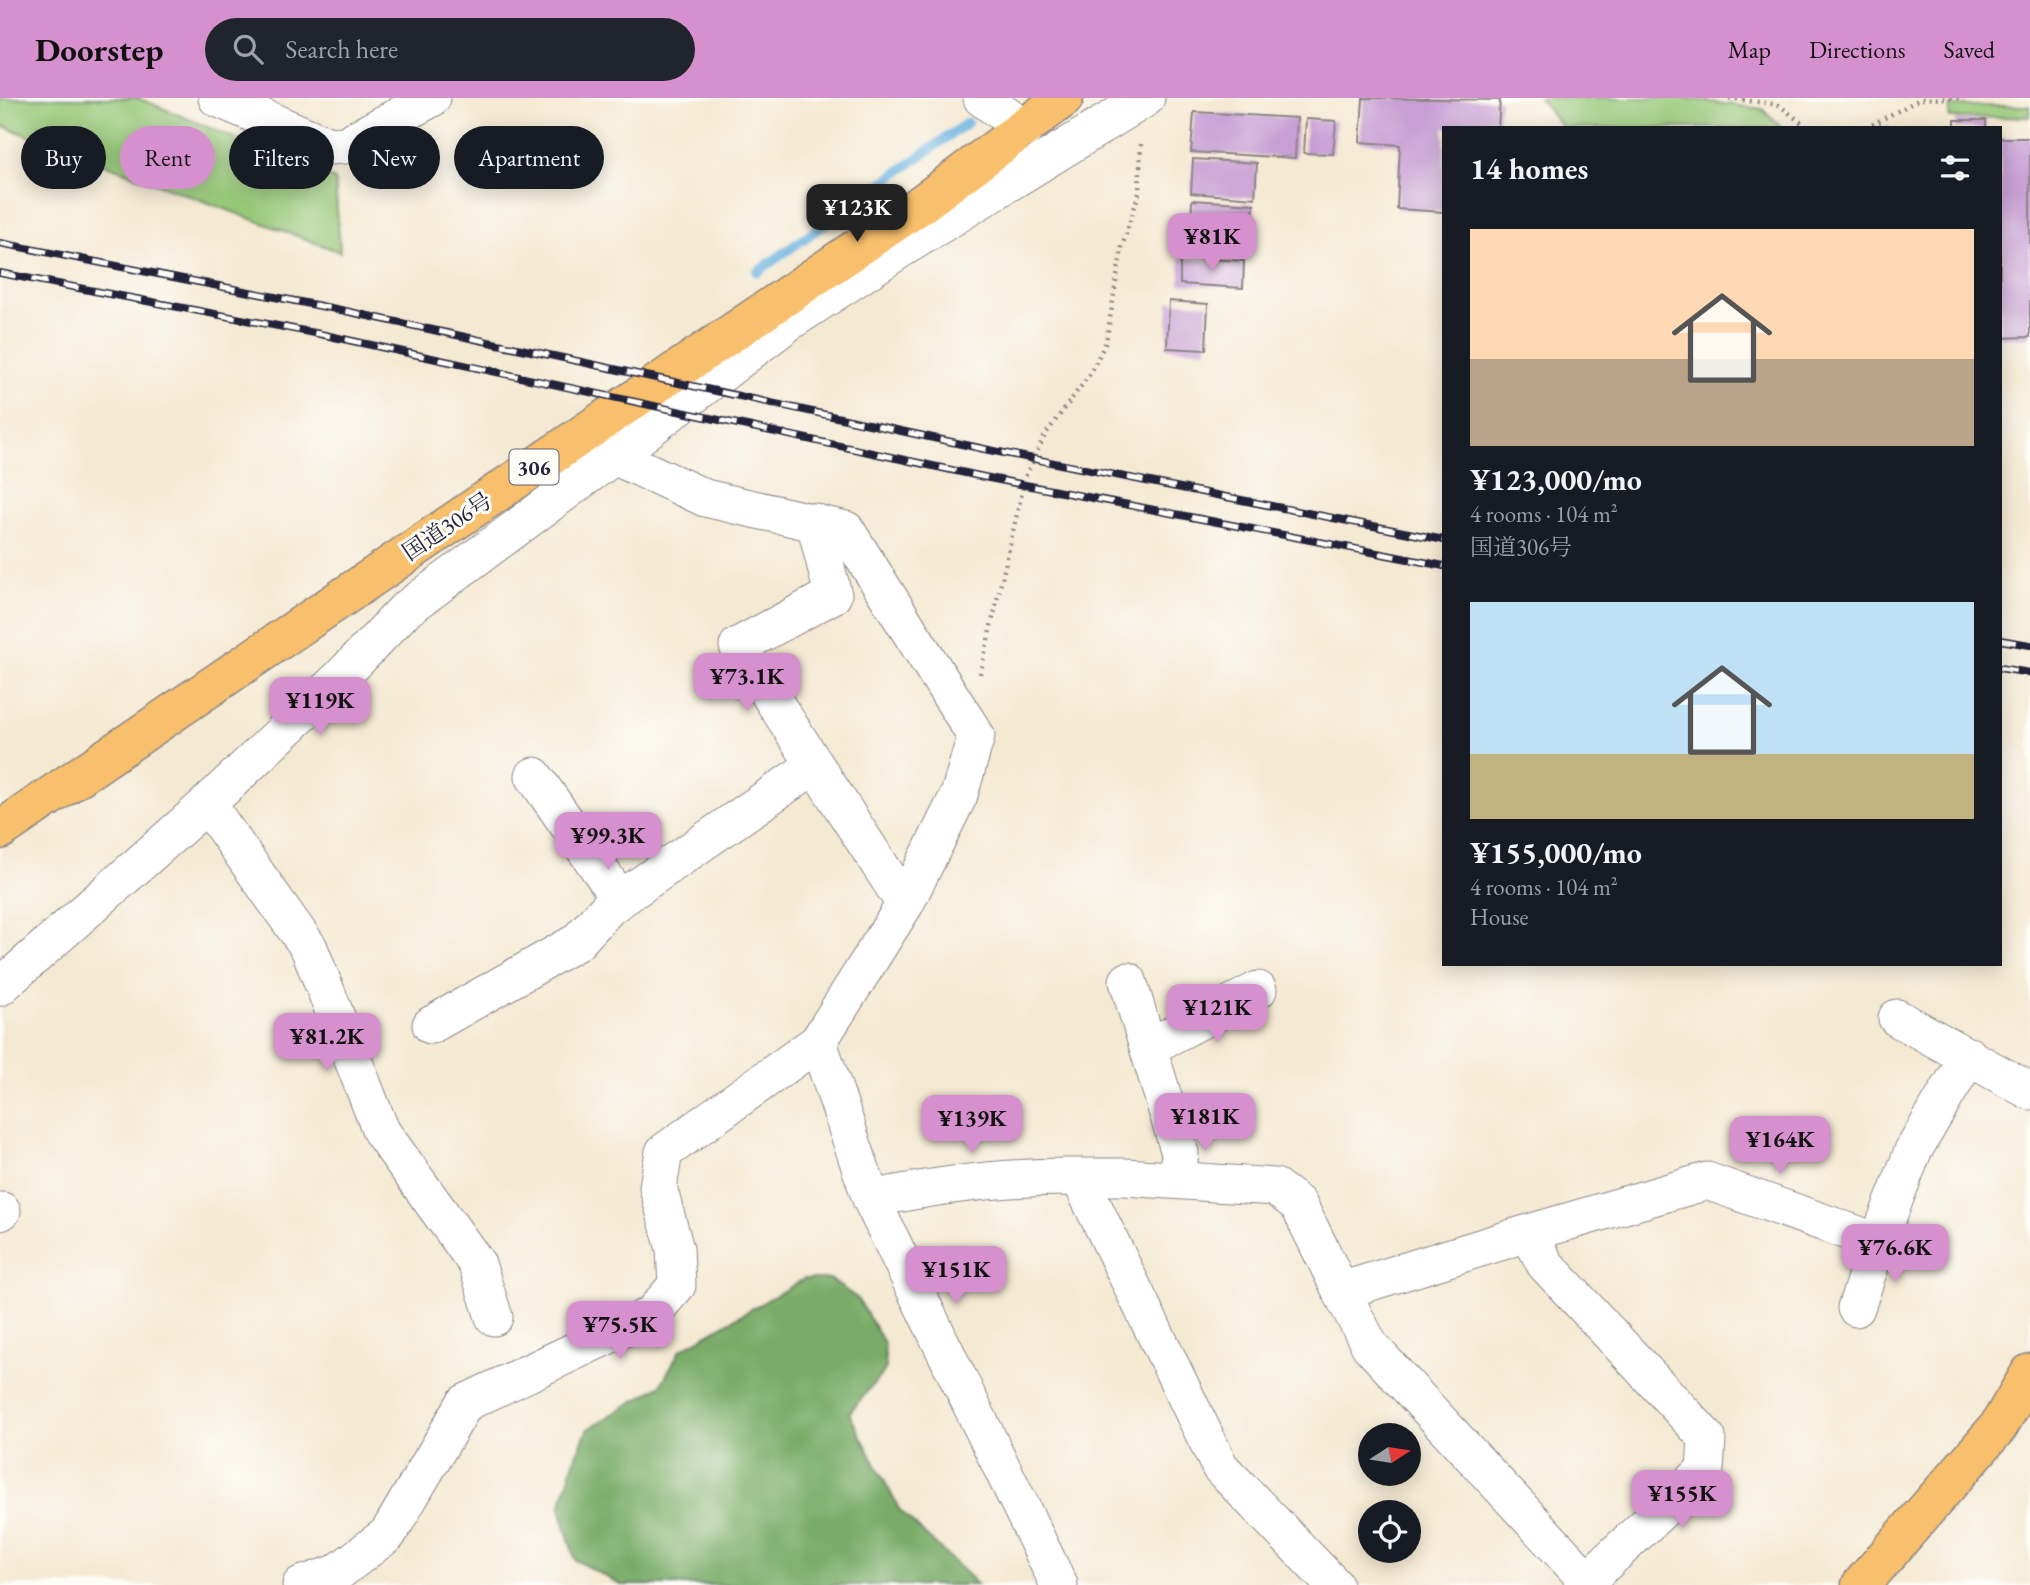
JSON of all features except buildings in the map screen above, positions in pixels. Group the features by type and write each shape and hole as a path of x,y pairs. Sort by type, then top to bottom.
{"highway":[{"name":"国道306号","path":"0,830 916,208 1064,98"},
{"path":"1861,1585 1998,1427 2030,1373"}],"street":[{"path":"217,98 329,146 345,145 432,98"},
{"path":"982,98 1025,129"},
{"path":"0,987 207,804 339,679 405,610 614,456 789,322 901,249 1140,102"},
{"path":"301,1585 337,1573 388,1534 465,1403 651,1315 677,1284 675,1249 658,1188 664,1152 818,1042 905,904 959,795 976,737 846,530 705,498 614,456"},
{"path":"815,522 833,595 738,646 905,904"},
{"path":"431,1026 576,943 608,907 815,765"},
{"path":"534,776 620,899"},
{"path":"207,804 309,948 381,1131 477,1264 494,1317"},
{"path":"1128,981 1180,1153 1177,1180"},
{"path":"1149,1047 1258,990"},
{"path":"1897,1018 2030,1091"},
{"path":"818,1042 871,1199 1059,1585"},
{"path":"1856,1308 1913,1151 1969,1056"},
{"path":"1079,1177 1220,1467 1334,1585"},
{"path":"871,1199 917,1189 1030,1178 1177,1180 1275,1187 1298,1204 1370,1346 1585,1583 1704,1469 1707,1438 1545,1264 1529,1234"},
{"path":"1341,1291 1707,1181 1878,1242"}],"path":[{"path":"1729,98 1779,105 1805,126"},
{"path":"1871,126 1920,99 1964,98"},
{"path":"979,678 1026,475 1045,435 1090,374 1106,342 1122,247 1139,193 1142,125 1140,102"}],"green space":[{"path":"0,98 138,98 205,126 120,126 120,170 106,165 106,126 21,126 21,133 0,125"},
{"path":"1539,98 1683,98 1762,109 1780,126 1561,126"},
{"path":"1950,106 2030,106 2030,117 1949,118"},
{"path":"215,130 229,136 229,189 334,189 335,180 340,252 171,189 215,189"},
{"path":"804,1279 830,1279 858,1299 884,1343 886,1369 849,1413 900,1511 978,1585 621,1585 575,1560 560,1508 576,1455 588,1429 661,1385 680,1350"}],"waterway":[{"path":"757,272 967,123"}],"railway":[{"path":"0,243 336,309 989,450 1442,540"},
{"path":"0,273 320,334 984,477 1442,566"},
{"path":"2002,640 2030,645"},
{"path":"2002,668 2030,673"}]}
